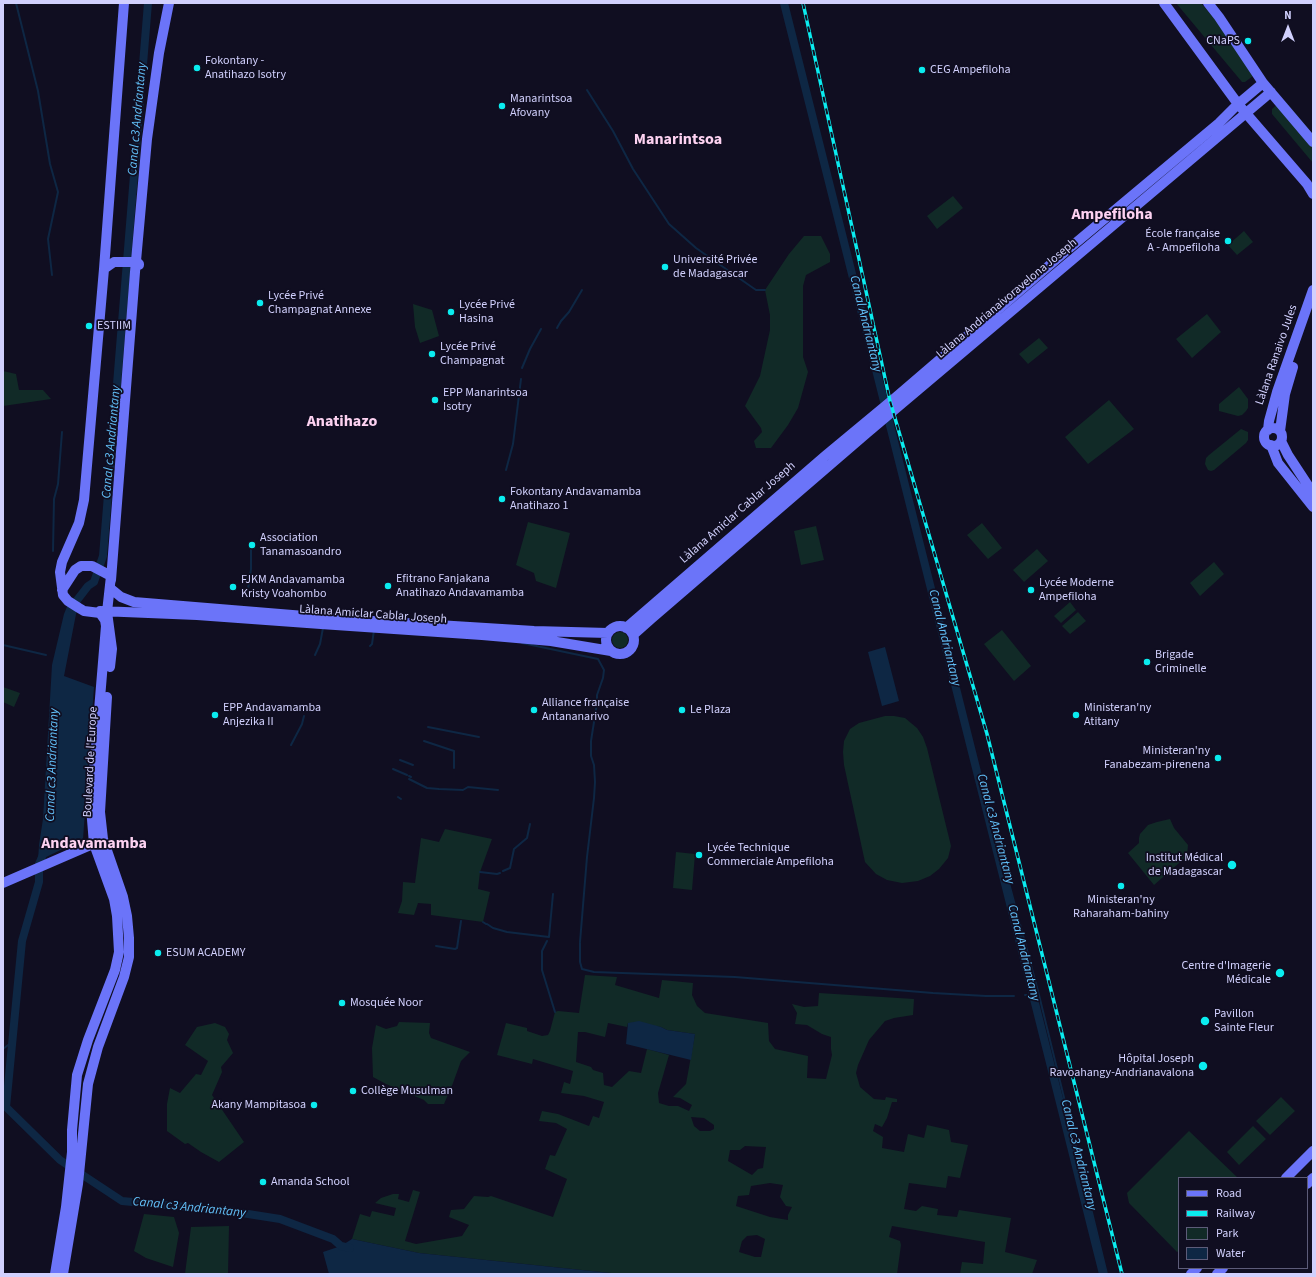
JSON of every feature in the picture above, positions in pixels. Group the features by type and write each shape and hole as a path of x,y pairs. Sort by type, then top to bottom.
{"main road":[{"path":"3,883 99,841 91,807 106,626 105,620 100,613 81,609 68,601 62,592 60,572 62,562 79,524 84,500 104,269 124,3"},
{"path":"110,588 147,139 159,53 169,3"},
{"path":"1164,3 1246,114 1307,184 1313,194"},
{"path":"1208,3 1263,83 1313,142"},
{"name":"Làlana Andrianaivoravelona Joseph","path":"868,419 1176,157 1219,123 1236,100 1263,83"},
{"name":"Làlana Andrianaivoravelona Joseph","path":"867,434 1271,92"},
{"path":"104,269 114,262 136,267"},
{"name":"Làlana Ranaivo Jules","path":"1268,430 1277,392 1313,290"},
{"name":"Làlana Ranaivo Jules","path":"1281,436 1285,394 1313,310"},
{"name":"Làlana Amiclar Cablar Joseph","path":"630,631 868,419"},
{"path":"1313,493 1288,455 1281,436 1274,428 1268,430 1264,436 1265,440 1270,446 1278,463 1313,507"},
{"name":"Làlana Amiclar Cablar Joseph","path":"630,631 656,613 867,434"},
{"path":"1270,446 1277,445 1281,436"},
{"path":"62,592 75,570 80,566 92,566 111,576 110,588"},
{"name":"Boulevard de l'Europe","path":"55,1274 66,1207 72,1152 72,1130 77,1075 88,1040 115,970 119,952 117,916 114,899 99,841 112,649 107,612 110,588"},
{"name":"Làlana Amiclar Cablar Joseph","path":"110,588 121,597 134,602 341,619 534,631 608,633"},
{"name":"Làlana Amiclar Cablar Joseph","path":"81,609 107,612 197,615 482,635 551,641 611,651"},
{"path":"616,627 630,631 634,641 628,652 618,654 608,648 606,640 608,633 616,627"},
{"name":"Boulevard de l'Europe","path":"63,1274 78,1184 88,1084 98,1047 124,977 129,957 127,916 123,897 99,841"},
{"path":"1287,1177 1313,1151"}],"green space":[{"path":"1176,3 1201,3 1258,69 1257,73 1245,82 1242,82"},
{"path":"1281,101 1286,102 1313,134 1313,163 1272,114 1272,109"},
{"path":"953,196 963,208 937,229 927,216"},
{"path":"1244,231 1253,242 1237,255 1228,245"},
{"path":"804,236 821,236 830,254 830,262 806,275 803,286 803,357 808,372 798,408 788,425 771,448 756,448 754,441 762,432 761,428 745,406 760,376 770,330 770,315 765,290 789,254"},
{"path":"413,304 432,310 439,336 420,343 415,327"},
{"path":"1207,314 1221,332 1192,358 1176,339"},
{"path":"1039,338 1048,348 1028,364 1019,354"},
{"path":"3,371 16,374 19,390 43,390 51,399 3,406"},
{"path":"1239,387 1248,399 1248,408 1246,411 1242,415 1238,416 1219,411 1219,404"},
{"path":"1109,400 1134,429 1088,464 1065,437"},
{"path":"1241,429 1248,432 1248,440 1246,443 1214,470 1208,470 1205,464 1206,458"},
{"path":"528,522 570,533 556,588 536,581 534,573 516,565"},
{"path":"982,523 1002,548 988,559 967,535"},
{"path":"816,526 824,560 801,565 794,531"},
{"path":"1037,549 1048,561 1024,582 1013,570"},
{"path":"1214,562 1224,574 1200,596 1190,583"},
{"path":"1070,602 1076,610 1061,623 1054,616"},
{"path":"1078,612 1086,621 1070,634 1062,626"},
{"path":"1002,630 1031,666 1014,681 984,644"},
{"path":"617,632 623,632 628,637 626,646 623,648 617,648 612,643 612,637"},
{"path":"3,687 20,693 14,707 3,702"},
{"path":"885,716 905,718 917,728 923,737 951,846 948,858 939,869 930,876 918,881 902,883 887,880 876,874 865,862 844,765 844,741 850,729 859,723"},
{"path":"1170,819 1174,828 1188,845 1187,856 1154,885 1128,853 1139,843 1140,834 1148,825"},
{"path":"445,829 492,839 480,872 478,889 490,892 483,922 431,915 431,904 418,903 414,915 398,913 402,901 403,882 415,883 421,838 439,842"},
{"path":"676,852 695,854 692,890 673,888"},
{"path":"585,975 617,977 615,985 659,998 662,980 693,983 692,995 697,1006 705,1013 768,1023 769,1041 775,1049 808,1056 807,1078 826,1079 832,1055 831,1037 822,1034 807,1025 795,1024 797,1013 792,1004 804,1007 818,1006 819,993 914,999 913,1015 885,1021 869,1040 858,1065 856,1073 860,1087 874,1099 885,1100 886,1097 897,1099 897,1102 892,1102 887,1118 882,1127 875,1124 873,1131 883,1137 882,1148 904,1152 908,1134 924,1138 927,1125 949,1130 951,1142 968,1145 960,1178 948,1176 946,1188 909,1183 904,1209 916,1211 922,1206 938,1209 937,1215 957,1217 959,1210 1011,1218 1005,1252 1037,1260 1032,1274 960,1274 962,1262 983,1264 985,1242 892,1226 889,1237 900,1241 901,1245 897,1274 620,1274 419,1253 352,1239 360,1214 370,1217 372,1211 394,1216 396,1208 375,1203 381,1198 393,1194 399,1194 398,1199 409,1202 413,1190 420,1192 405,1241 416,1244 462,1236 469,1225 449,1217 451,1210 464,1209 474,1196 491,1196 553,1217 567,1179 545,1169 550,1155 555,1156 567,1129 556,1123 539,1121 542,1111 558,1114 589,1126 593,1116 599,1118 604,1102 584,1096 561,1093 564,1082 570,1084 573,1071 533,1059 532,1064 497,1055 506,1023 527,1028 527,1031 542,1036 548,1035 555,1012 579,1013","holes":["608,1023 627,1027 628,1023 661,1027 667,1030 695,1034 686,1084 673,1097 680,1098 692,1105 689,1111 678,1106 669,1106 659,1103 658,1093 669,1055 647,1049 641,1073 629,1071 612,1087 604,1085 603,1073 576,1062 578,1032 585,1032 605,1037","691,1117 704,1118 714,1125 714,1129 710,1131 700,1131 694,1126","745,1146 766,1147 763,1168 758,1169 752,1175 728,1161 730,1150 740,1150","770,1183 783,1185 780,1197 786,1206 792,1207 788,1215 788,1220 770,1217 736,1206 738,1196 749,1195 751,1186","757,1235 765,1239 761,1257 755,1257 739,1252 742,1241 747,1236"]},
{"path":"399,1022 430,1023 429,1033 431,1038 470,1052 461,1061 444,1104 428,1104 424,1100 373,1077 372,1048 376,1025 386,1029 397,1026"},
{"path":"215,1023 225,1027 229,1034 227,1040 233,1053 221,1067 222,1072 212,1095 244,1142 219,1162 188,1143 185,1144 167,1131 167,1104 170,1088 180,1093 196,1074 201,1075 208,1061 185,1045 197,1027"},
{"path":"1281,1097 1295,1111 1270,1135 1256,1121"},
{"path":"1253,1126 1266,1139 1239,1165 1227,1152"},
{"path":"1189,1131 1237,1177 1178,1177 1177,1252 1129,1203 1127,1193"},
{"path":"144,1214 174,1217 179,1233 173,1267 146,1258 134,1251"},
{"path":"229,1226 228,1274 185,1274 191,1227"}],"water":[{"path":"69,602 77,609 64,676 94,687 83,839 38,861 43,819 52,665 64,614"},
{"path":"885,647 899,701 882,706 868,652"},
{"path":"639,1021 667,1030 695,1034 691,1060 626,1044 628,1023"},
{"path":"352,1239 419,1253 620,1274 329,1274 323,1252 341,1246"}],"waterway":[{"path":"16,3 38,91 50,164 58,192 48,239 52,275"},
{"name":"Canal c3 Andriantany","path":"71,608 88,586 94,582 103,556 148,3"},
{"name":"Canal Andriantany","path":"784,3 1103,1274"},
{"path":"587,90 613,131 633,169 669,224 696,248 756,290 765,290"},
{"path":"557,328 569,312 582,290"},
{"path":"522,368 541,329"},
{"path":"506,470 513,444 521,379"},
{"path":"53,551 54,499 58,484 62,432"},
{"path":"247,596 251,569 251,544"},
{"path":"315,655 320,644 323,628"},
{"path":"370,646 372,644 374,630"},
{"path":"522,643 598,659 604,670 597,695 591,741 591,756 594,765 595,782 580,942"},
{"path":"3,645 46,655"},
{"path":"291,745 302,724 304,716"},
{"path":"428,727 479,737"},
{"name":"Canal c3 Andriantany","path":"969,734 1039,995 1107,1274"},
{"path":"424,741 454,751 454,768"},
{"path":"400,760 413,765"},
{"path":"393,769 407,775"},
{"path":"409,779 427,788 463,790 468,787 498,790"},
{"path":"503,871 510,868 514,849 527,838 530,824"},
{"name":"Canal c3 Andriantany","path":"45,850 39,864 39,882 22,941 6,1107 60,1160 122,1201 229,1211 280,1219 333,1239 341,1246 350,1248"},
{"path":"480,872 500,873"},
{"path":"549,937 553,894"},
{"path":"436,946 457,948 461,921"},
{"path":"487,924 493,928 507,932 549,937"},
{"path":"547,941 542,951 542,970 555,1012"},
{"path":"580,943 580,962 582,969 594,972 735,977 933,993 1014,996"},
{"name":"Canal Andriantany","path":"1025,995 1039,995"},
{"path":"3,1049 12,1042"}],"railway":[{"path":"803,3 890,401 987,734 1122,1274"}],"place":[{"name":"CNaPS","path":"1248,41"},
{"name":"Fokontany - Anatihazo Isotry","path":"197,68"},
{"name":"CEG Ampefiloha","path":"922,70"},
{"name":"Manarintsoa Afovany","path":"502,106"},
{"name":"École française A - Ampefiloha","path":"1228,241"},
{"name":"Université Privée de Madagascar","path":"665,267"},
{"name":"Lycée Privé Champagnat Annexe","path":"260,303"},
{"name":"Lycée Privé Hasina","path":"451,312"},
{"name":"ESTIIM","path":"89,326"},
{"name":"Lycée Privé Champagnat","path":"432,354"},
{"name":"EPP Manarintsoa Isotry","path":"435,400"},
{"name":"Fokontany Andavamamba Anatihazo 1","path":"502,499"},
{"name":"Association Tanamasoandro","path":"252,545"},
{"name":"Efitrano Fanjakana Anatihazo Andavamamba","path":"388,586"},
{"name":"FJKM Andavamamba Kristy Voahombo","path":"233,587"},
{"name":"Lycée Moderne Ampefiloha","path":"1031,590"},
{"name":"Brigade Criminelle","path":"1147,662"},
{"name":"Alliance française Antananarivo","path":"534,710"},
{"name":"Le Plaza","path":"682,710"},
{"name":"EPP Andavamamba Anjezika II","path":"215,715"},
{"name":"Ministeran'ny Atitany","path":"1076,715"},
{"name":"Ministeran'ny Fanabezam-pirenena","path":"1218,758"},
{"name":"Lycée Technique Commerciale Ampefiloha","path":"699,855"},
{"name":"Institut Médical de Madagascar","path":"1232,865"},
{"name":"Ministeran'ny Raharaham-bahiny","path":"1121,886"},
{"name":"ESUM ACADEMY","path":"158,953"},
{"name":"Centre d'Imagerie Médicale","path":"1280,973"},
{"name":"Mosquée Noor","path":"342,1003"},
{"name":"Pavillon Sainte Fleur","path":"1205,1021"},
{"name":"Hôpital Joseph Ravoahangy-Andrianavalona","path":"1203,1066"},
{"name":"Collège Musulman","path":"353,1091"},
{"name":"Akany Mampitasoa","path":"314,1105"},
{"name":"Amanda School","path":"263,1182"}],"district":[{"name":"Manarintsoa","path":"678,140"},
{"name":"Ampefiloha","path":"1112,215"},
{"name":"Anatihazo","path":"342,422"},
{"name":"Andavamamba","path":"94,844"}]}
